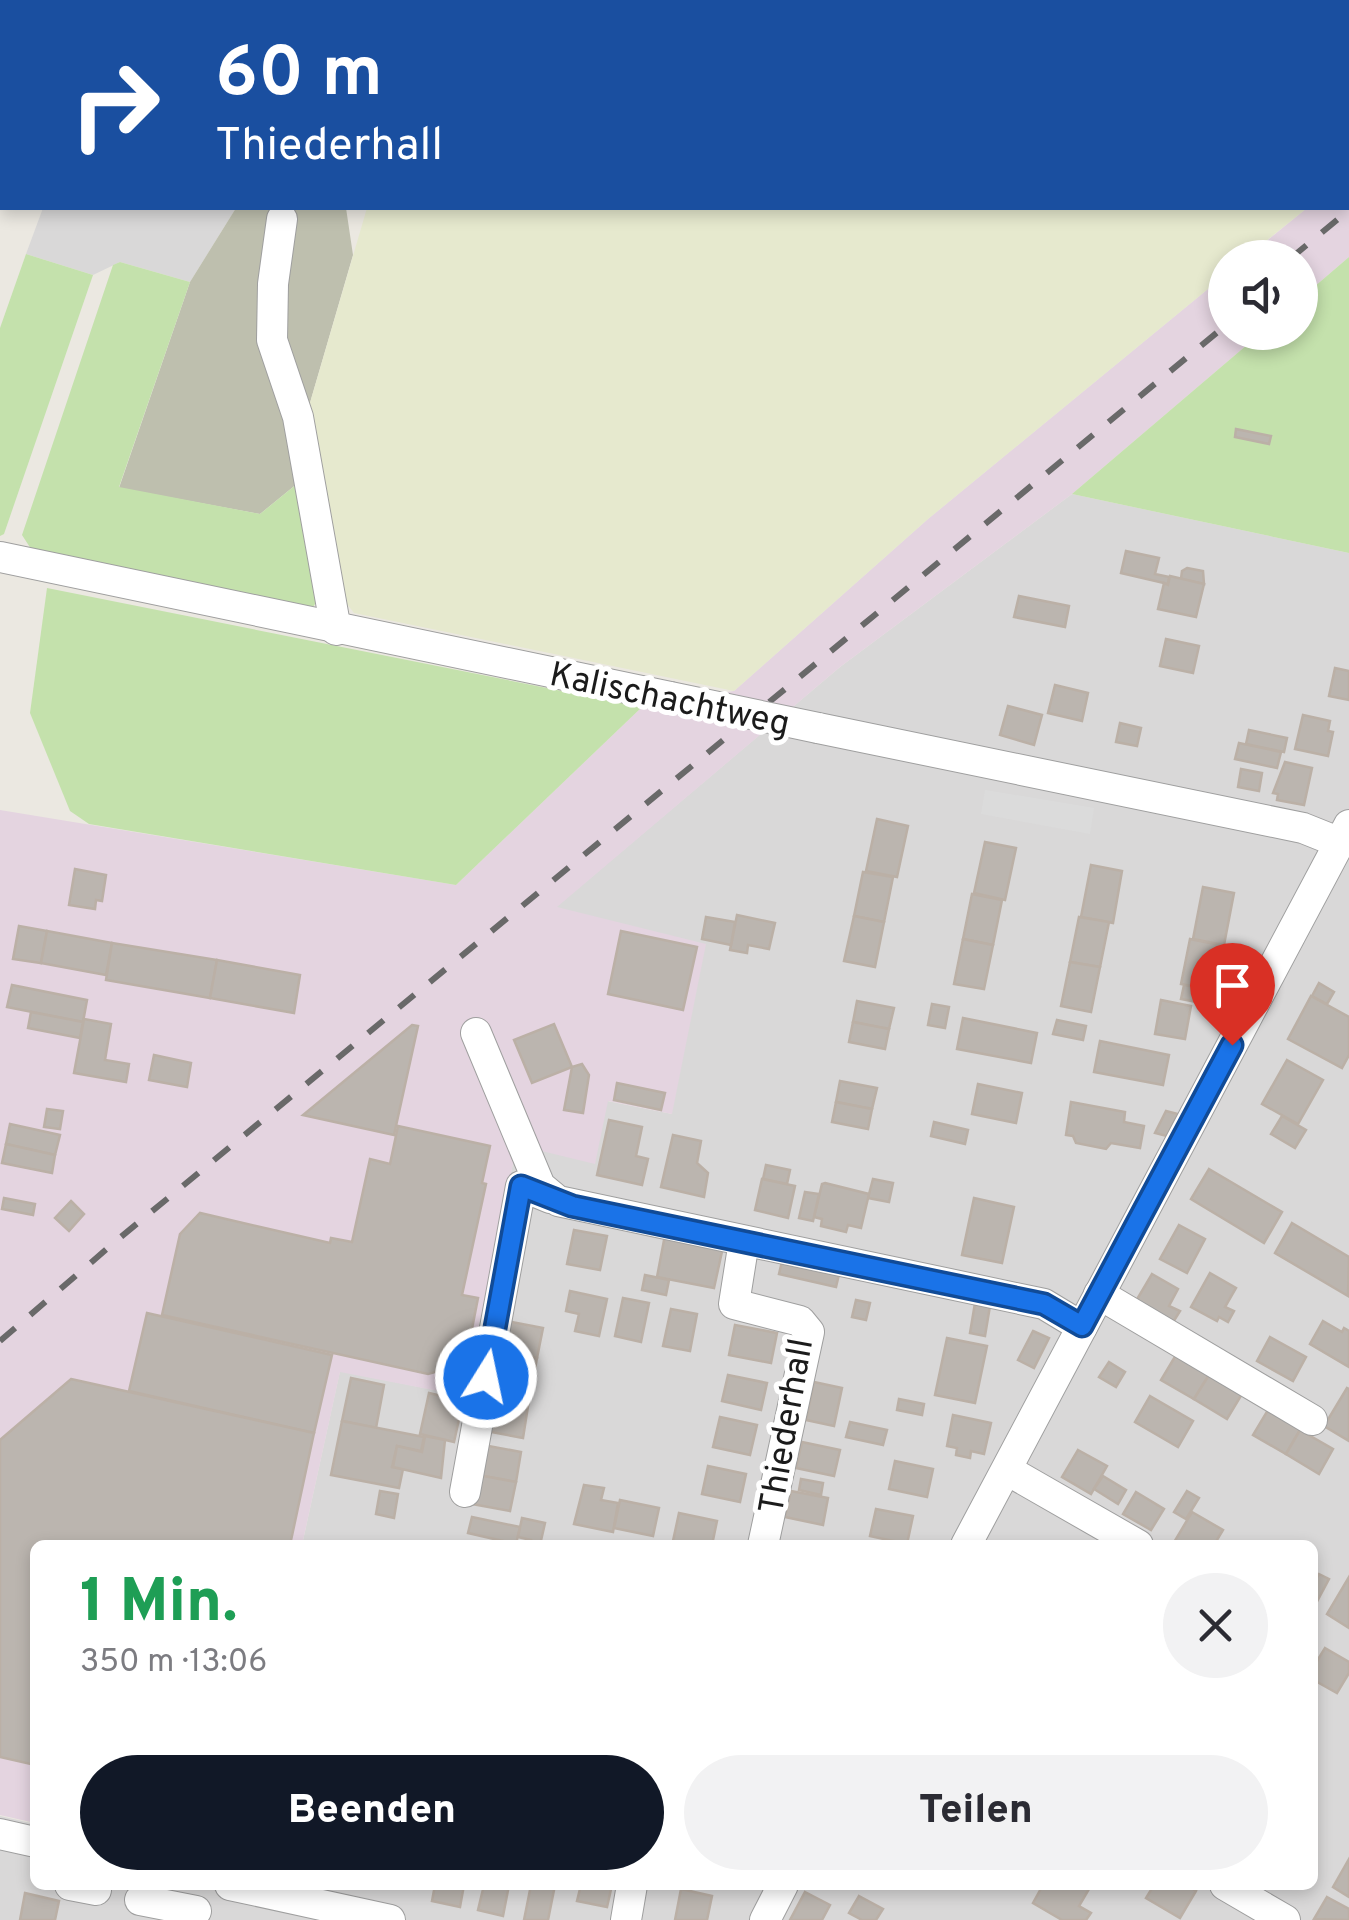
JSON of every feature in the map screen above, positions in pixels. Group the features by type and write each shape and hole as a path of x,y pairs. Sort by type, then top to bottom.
{"street":[{"path":"282,219 273,284 272,340 298,417 336,630"},
{"name":"Kalischachtweg","path":"0,557 336,630 1344,834"},
{"path":"969,1540 1344,834"},
{"path":"476,1033 540,1186 558,1201"},
{"path":"465,1492 521,1186 558,1201 1044,1304 1082,1326"},
{"name":"Thiederhall","path":"744,1241 734,1304 800,1321 808,1332 764,1540"},
{"path":"1099,1294 1312,1420"},
{"path":"1006,1470 1129,1540"},
{"path":"0,1834 30,1841"},
{"path":"240,1890 274,1908 382,1919"},
{"path":"626,1920 631,1890"},
{"path":"765,1920 780,1890"},
{"path":"1234,1890 1285,1920"},
{"path":"140,1900 180,1901"}],"shaded area":[{"path":"42,210 235,210 190,282 120,262 93,275 26,254"},
{"path":"235,210 346,210 353,255 307,413 298,483 260,514 119,488 190,282"},
{"path":"366,210 1305,210 1267,240 1208,240 1208,289 928,519 734,691 354,613 340,595 307,413"},
{"path":"1305,210 1349,210 1349,257 1318,284 1318,240 1268,240"},
{"path":"1208,289 1208,350 1241,350 1072,494 840,667 557,907 706,944 672,1114 608,1101 595,1164 517,1145 464,1396 340,1372 303,1540 30,1540 30,1822 0,1815 0,810 456,885 642,707 734,691 928,519"},
{"path":"1072,494 1349,553 1349,1920 0,1920 0,1816 30,1823 30,1890 1318,1890 1318,1540 303,1540 340,1371 464,1396 517,1144 607,1101 672,1114 556,907 840,667"},
{"path":"985,790 1094,808 1090,834 981,814"}],"green space":[{"path":"26,254 93,275 4,534 0,536 0,328"},
{"path":"1349,257 1349,553 1072,494 1241,350 1318,350 1318,284"},
{"path":"120,262 190,282 119,487 260,514 298,483 321,595 313,607 33,552 22,535 113,265"},
{"path":"47,588 642,707 456,885 89,824 70,811 30,713"}],"building":[{"path":"1236,429 1271,436 1269,444 1235,437"},
{"path":"1126,551 1159,558 1155,574 1169,577 1168,584 1121,573"},
{"path":"1187,568 1203,571 1204,584 1181,579"},
{"path":"1170,576 1204,584 1196,617 1158,609 1164,583 1168,585"},
{"path":"1019,596 1069,606 1065,627 1014,617"},
{"path":"1166,639 1199,646 1193,673 1160,666"},
{"path":"1335,668 1349,671 1349,700 1329,696"},
{"path":"1055,685 1088,693 1082,721 1048,713"},
{"path":"1008,706 1042,715 1034,745 1000,735"},
{"path":"1303,715 1330,721 1328,731 1333,732 1328,756 1295,749"},
{"path":"1120,723 1141,728 1137,746 1116,742"},
{"path":"1249,730 1287,738 1284,752 1246,744"},
{"path":"1239,743 1281,752 1277,768 1235,759"},
{"path":"1285,762 1312,768 1304,805 1277,800 1278,794 1273,793"},
{"path":"1241,769 1262,773 1259,791 1238,787"},
{"path":"877,819 908,826 897,877 866,871"},
{"path":"985,842 1016,848 1005,900 974,893"},
{"path":"1091,865 1122,871 1113,923 1081,917"},
{"path":"75,869 106,875 102,901 96,900 95,909 69,905"},
{"path":"863,872 893,877 884,922 854,916"},
{"path":"1203,887 1234,893 1224,945 1193,939"},
{"path":"972,894 1002,900 993,945 963,939"},
{"path":"737,915 775,923 769,949 748,945 747,953 730,950"},
{"path":"854,916 884,922 875,967 844,961"},
{"path":"706,917 735,922 731,945 702,939"},
{"path":"1079,917 1109,922 1100,967 1070,962"},
{"path":"19,926 47,931 41,963 13,959"},
{"path":"47,931 112,943 106,975 41,963"},
{"path":"621,931 697,947 683,1010 608,994"},
{"path":"963,939 993,945 984,989 954,984"},
{"path":"1190,939 1220,945 1211,990 1181,984"},
{"path":"112,943 217,960 210,998 106,980"},
{"path":"217,960 300,975 294,1013 210,998"},
{"path":"1070,962 1100,967 1091,1012 1061,1006"},
{"path":"1319,983 1334,992 1327,1004 1312,996"},
{"path":"12,985 87,1000 83,1022 7,1007"},
{"path":"1184,985 1215,991 1212,1005 1181,999"},
{"path":"1311,996 1349,1017 1349,1055 1342,1068 1288,1039"},
{"path":"1161,1000 1191,1006 1185,1039 1155,1034"},
{"path":"857,1001 894,1008 889,1029 853,1022"},
{"path":"932,1004 949,1007 945,1028 928,1025"},
{"path":"31,1012 83,1022 80,1038 28,1028"},
{"path":"963,1018 1037,1033 1031,1063 957,1049"},
{"path":"84,1019 111,1024 105,1060 129,1064 126,1082 74,1073"},
{"path":"1057,1020 1086,1026 1083,1040 1053,1034"},
{"path":"853,1022 889,1029 885,1049 849,1042"},
{"path":"554,1024 572,1067 532,1083 514,1040"},
{"path":"412,1025 418,1026 394,1135 303,1115"},
{"path":"1100,1041 1169,1055 1163,1085 1094,1072"},
{"path":"154,1055 191,1063 187,1087 149,1080"},
{"path":"1287,1060 1323,1080 1298,1124 1262,1104"},
{"path":"582,1064 589,1075 583,1113 564,1110 572,1067"},
{"path":"840,1081 877,1088 872,1109 836,1102"},
{"path":"617,1083 665,1093 661,1110 614,1100"},
{"path":"978,1084 1022,1093 1016,1123 972,1114"},
{"path":"836,1102 872,1109 868,1129 832,1122"},
{"path":"1071,1102 1125,1112 1124,1122 1144,1126 1140,1148 1111,1143 1106,1149 1076,1143 1073,1136 1066,1135"},
{"path":"47,1109 63,1111 60,1129 44,1127"},
{"path":"1166,1111 1178,1114 1167,1136 1155,1133"},
{"path":"1282,1116 1306,1130 1295,1148 1271,1134"},
{"path":"609,1120 642,1127 636,1156 648,1159 642,1185 597,1175"},
{"path":"934,1122 968,1130 965,1144 931,1136"},
{"path":"10,1124 60,1135 55,1155 6,1144"},
{"path":"398,1126 490,1146 482,1183 486,1184 462,1295 478,1298 463,1356 450,1353 446,1369 428,1374 162,1315 180,1234 200,1213 330,1243 331,1238 352,1242 370,1159 390,1164"},
{"path":"673,1135 701,1141 697,1163 708,1173 704,1197 661,1187"},
{"path":"6,1144 55,1155 52,1173 2,1163"},
{"path":"766,1165 790,1170 787,1184 763,1179"},
{"path":"1209,1169 1282,1212 1264,1243 1191,1199"},
{"path":"762,1179 795,1186 788,1218 755,1210"},
{"path":"873,1179 893,1183 889,1202 868,1198"},
{"path":"825,1183 869,1194 861,1228 848,1225 846,1232 821,1226 822,1219 814,1217"},
{"path":"805,1192 819,1194 813,1221 799,1218"},
{"path":"4,1198 35,1204 33,1215 2,1209"},
{"path":"974,1198 1014,1207 1002,1263 962,1255"},
{"path":"71,1201 84,1214 69,1231 55,1218"},
{"path":"1292,1223 1349,1257 1348,1296 1275,1253"},
{"path":"1179,1225 1205,1239 1187,1273 1160,1259"},
{"path":"574,1230 607,1236 600,1270 567,1264"},
{"path":"665,1235 723,1247 714,1288 657,1277"},
{"path":"784,1253 841,1266 836,1287 779,1274"},
{"path":"1210,1273 1236,1288 1225,1307 1234,1311 1228,1322 1219,1317 1217,1321 1191,1307"},
{"path":"1152,1274 1178,1289 1169,1306 1180,1311 1170,1327 1133,1306"},
{"path":"645,1275 669,1280 666,1295 642,1290"},
{"path":"570,1291 607,1299 599,1336 575,1331 579,1314 566,1311"},
{"path":"623,1298 649,1303 641,1342 615,1336"},
{"path":"856,1300 870,1303 866,1320 852,1317"},
{"path":"975,1303 990,1306 985,1336 970,1333"},
{"path":"671,1309 697,1314 690,1351 663,1346"},
{"path":"147,1313 332,1355 314,1433 129,1391"},
{"path":"507,1321 543,1328 537,1358 502,1351"},
{"path":"1323,1321 1342,1332 1344,1328 1349,1331 1349,1367 1310,1344"},
{"path":"735,1325 777,1333 771,1363 729,1355"},
{"path":"1033,1331 1049,1338 1034,1368 1018,1360"},
{"path":"1270,1337 1306,1357 1293,1381 1257,1361"},
{"path":"947,1338 987,1346 975,1403 935,1395"},
{"path":"502,1351 537,1358 531,1391 495,1384"},
{"path":"1176,1355 1209,1375 1194,1399 1161,1380"},
{"path":"1109,1362 1125,1372 1116,1387 1099,1377"},
{"path":"728,1375 767,1383 761,1410 722,1401"},
{"path":"1209,1375 1242,1394 1227,1419 1194,1399"},
{"path":"351,1378 384,1385 376,1428 342,1421"},
{"path":"71,1379 314,1433 291,1540 30,1540 30,1764 0,1757 0,1440"},
{"path":"814,1382 842,1388 834,1426 806,1420"},
{"path":"1349,1389 1349,1441 1324,1426"},
{"path":"429,1393 463,1401 454,1442 420,1434"},
{"path":"493,1393 529,1400 523,1438 486,1431"},
{"path":"1150,1396 1193,1421 1178,1447 1135,1422"},
{"path":"899,1399 924,1404 922,1415 897,1410"},
{"path":"1268,1410 1300,1430 1286,1454 1253,1435"},
{"path":"953,1415 991,1423 984,1454 971,1451 970,1458 956,1455 957,1448 947,1446"},
{"path":"720,1417 757,1425 750,1455 713,1447"},
{"path":"342,1421 424,1437 421,1451 397,1446 392,1467 403,1469 399,1488 331,1475"},
{"path":"850,1422 887,1430 883,1445 846,1437"},
{"path":"1300,1430 1333,1449 1319,1474 1286,1454"},
{"path":"425,1436 445,1440 441,1478 393,1467 397,1446 422,1452"},
{"path":"802,1442 840,1450 834,1476 796,1468"},
{"path":"483,1445 521,1452 516,1482 478,1475"},
{"path":"1078,1450 1107,1466 1091,1494 1062,1477"},
{"path":"895,1461 933,1469 927,1497 889,1489"},
{"path":"708,1466 746,1474 740,1502 702,1494"},
{"path":"478,1475 516,1482 510,1511 472,1504"},
{"path":"1103,1476 1126,1490 1118,1504 1094,1489"},
{"path":"801,1479 823,1483 821,1495 799,1490"},
{"path":"584,1485 604,1488 601,1500 618,1503 613,1532 574,1524"},
{"path":"380,1491 398,1494 394,1518 376,1514"},
{"path":"791,1491 828,1498 823,1525 785,1517"},
{"path":"1187,1491 1199,1498 1186,1519 1174,1512"},
{"path":"1136,1492 1164,1509 1151,1530 1123,1514"},
{"path":"620,1500 659,1508 653,1536 614,1528"},
{"path":"876,1509 913,1516 908,1540 870,1536"},
{"path":"1192,1512 1223,1530 1217,1540 1175,1540"},
{"path":"679,1513 717,1521 713,1540 673,1540"},
{"path":"472,1517 520,1527 517,1540 468,1533"},
{"path":"522,1518 545,1523 541,1540 518,1537"},
{"path":"1318,1576 1329,1579 1318,1600"},
{"path":"1349,1577 1349,1628 1327,1614"},
{"path":"1325,1648 1349,1662 1349,1673 1337,1693 1318,1682 1318,1659"},
{"path":"1349,1859 1349,1897 1333,1887"},
{"path":"434,1890 463,1890 460,1907 432,1901"},
{"path":"483,1890 508,1890 503,1916 478,1910"},
{"path":"530,1890 554,1890 548,1920 524,1920"},
{"path":"580,1890 611,1890 607,1907 577,1901"},
{"path":"681,1890 712,1896 707,1920 675,1920"},
{"path":"1040,1890 1088,1890 1079,1906 1091,1913 1086,1920 1062,1920 1033,1903"},
{"path":"1151,1890 1196,1891 1180,1918 1146,1898"},
{"path":"805,1892 830,1905 822,1920 790,1920"},
{"path":"25,1893 59,1901 55,1920 20,1920"},
{"path":"859,1896 883,1909 876,1920 862,1920 849,1913"},
{"path":"1327,1897 1349,1909 1349,1920 1314,1919"}],"railway":[{"path":"1313,240 1349,210"},
{"path":"0,1341 1208,340"}],"route":[{"path":"486,1377 521,1186 572,1206 1044,1304 1082,1326 1232,1045"}]}
